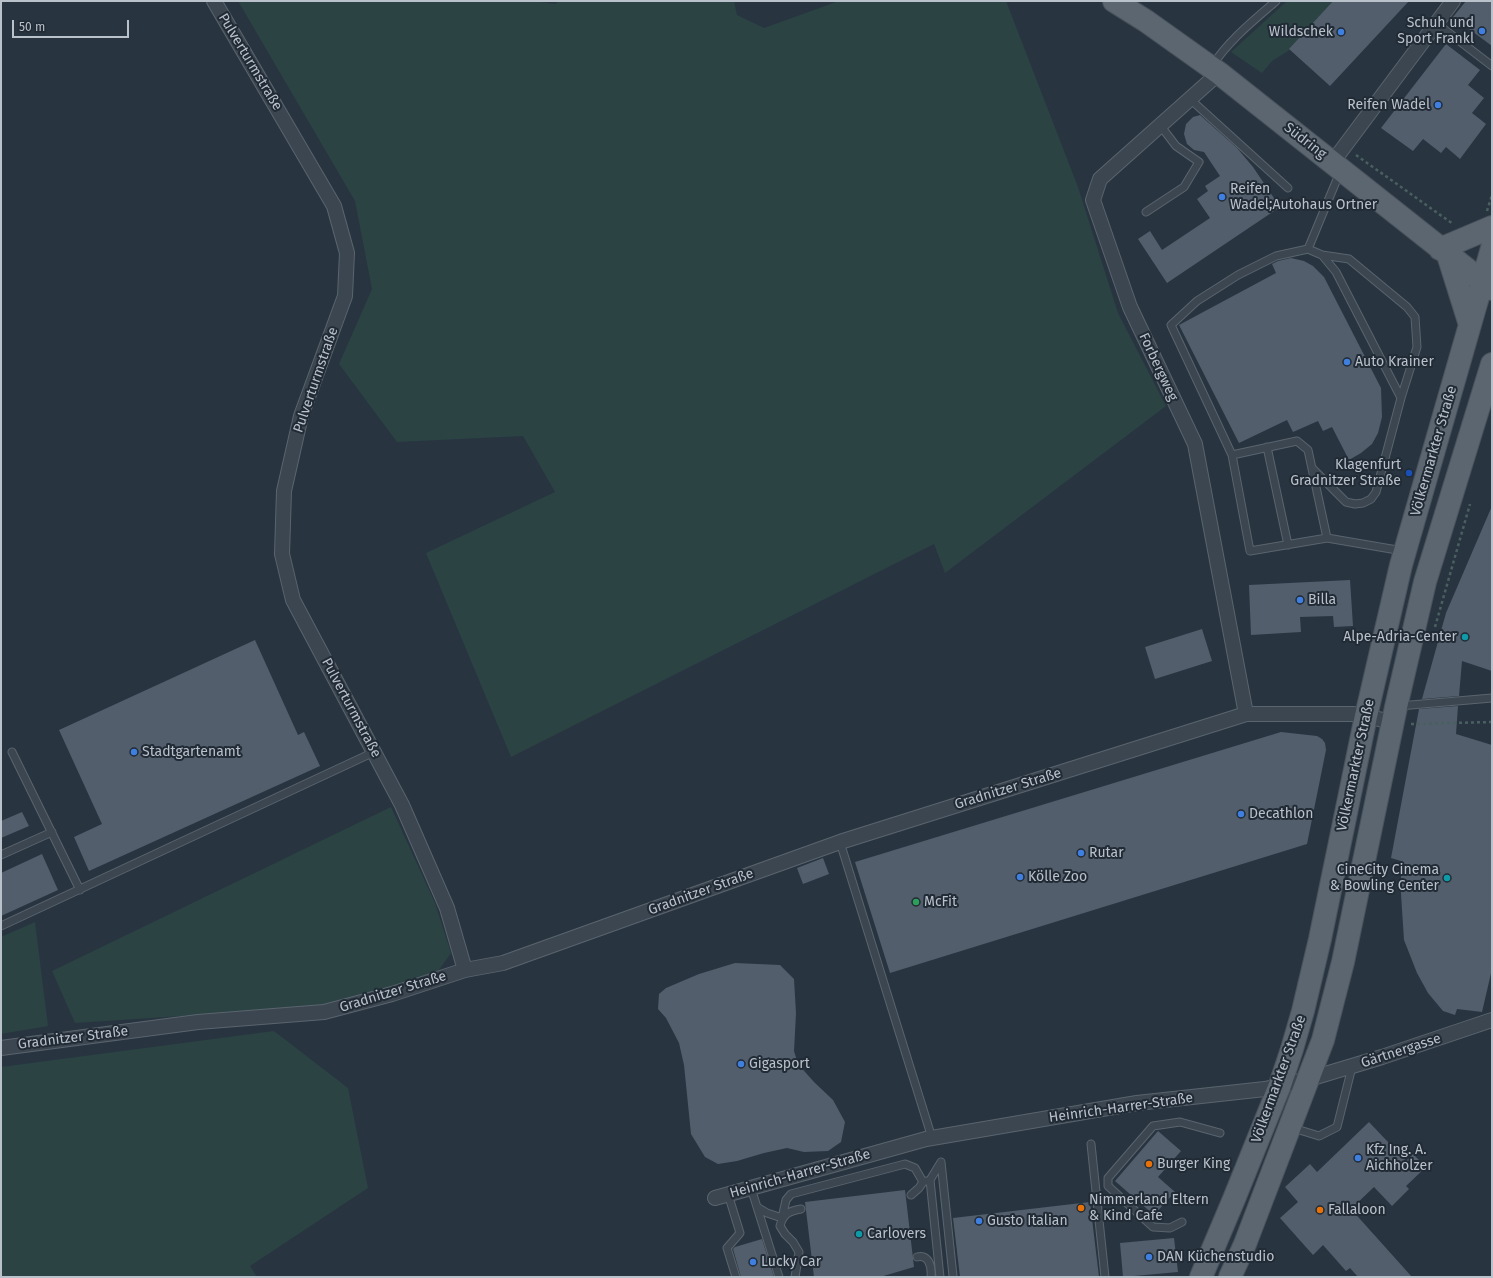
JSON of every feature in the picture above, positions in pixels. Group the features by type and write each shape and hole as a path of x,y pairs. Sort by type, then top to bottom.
{"main road":[{"name":"Südring","path":"1114,1 1146,21 1215,70 1444,252 1492,288"},
{"path":"1470,325 1444,252 1492,227"},
{"name":"Völkermarkter Straße","path":"1202,1276 1280,1086 1304,1010 1366,716 1405,552 1492,248"},
{"path":"1470,325 1492,295"},
{"name":"Völkermarkter Straße","path":"1230,1277 1245,1244 1323,1040 1343,962 1399,718 1425,582 1492,364"}],"street":[{"name":"Pulverturmstraße","path":"214,1 334,206 347,254 345,296 301,416 284,490 282,554 294,600 402,805 447,908 465,970"},
{"path":"1337,166 1436,23 1453,1"},
{"name":"Forbergweg","path":"1215,70 1190,99 1100,179 1093,200 1130,307 1195,444 1246,714"},
{"name":"Gradnitzer Straße","path":"1,1048 198,1022 324,1012 392,994 465,970 503,963 840,842 1246,714 1354,714 1399,718"},
{"name":"Gärtnergasse","path":"1309,1079 1352,1067 1492,1020"},
{"name":"Heinrich-Harrer-Straße","path":"721,1196 932,1138 1137,1103 1265,1089 1309,1079"}],"lane":[{"path":"1215,70 1221,53 1276,1"},
{"path":"1436,23 1492,66"},
{"path":"1190,99 1288,188"},
{"path":"1146,212 1184,187 1199,162 1176,146 1160,126"},
{"path":"1308,249 1337,166"},
{"path":"1312,468 1346,502 1355,504 1363,503 1370,499 1376,492 1401,398 1417,347 1415,317 1408,307 1349,259 1322,255 1308,249 1276,256 1238,275 1197,301 1171,325 1232,454 1250,551 1327,538 1405,552"},
{"path":"1322,255 1336,272 1401,398"},
{"path":"1232,454 1297,441 1308,450 1327,538"},
{"path":"1267,447 1288,545"},
{"path":"1399,718 1492,698"},
{"path":"12,752 80,890"},
{"path":"1,926 374,752"},
{"path":"1,855 52,832"},
{"path":"840,842 932,1138"},
{"path":"1290,1128 1319,1136 1337,1127 1352,1067"},
{"path":"1182,1222 1170,1228 1153,1227 1108,1186 1108,1178 1153,1126 1180,1122 1220,1134"},
{"path":"1091,1144 1105,1277"},
{"path":"911,1195 927,1181 941,1162 953,1276"},
{"path":"795,1277 799,1252 793,1242 784,1234 780,1226 786,1200 792,1194 905,1164 915,1168 927,1181 940,1277"},
{"path":"751,1188 779,1277"},
{"path":"721,1196 740,1232 727,1248 736,1277"},
{"path":"757,1207 767,1213 782,1218"},
{"path":"782,1218 790,1211 801,1209"},
{"path":"917,1257 922,1256 926,1258 930,1265 931,1277"}],"path":[{"path":"1399,718 1492,722"}],"green space":[{"path":"238,1 534,1 555,4 559,1 734,1 737,15 764,28 839,1 1006,1 1078,187 1118,313 1166,406 945,573 934,544 511,757 426,553 555,492 523,436 397,442 339,364 372,289 355,201"},
{"path":"1287,1 1333,1 1288,51 1272,61 1262,73 1231,52"},
{"path":"391,807 435,903 451,953 436,974 387,990 319,1007 75,1023 52,971"},
{"path":"35,922 48,1026 1,1034 1,937"},
{"path":"274,1031 348,1088 368,1188 250,1266 257,1277 1,1277 1,1067"}],"building":[{"path":"1333,1 1409,1 1330,86 1289,49"},
{"name":"Schuh und Sport Frankl","path":"1466,1 1492,1 1492,46 1453,17"},
{"name":"Reifen Wadel","path":"1446,44 1480,70 1468,85 1484,98 1472,113 1486,124 1460,159 1446,147 1441,153 1423,139 1413,151 1381,128"},
{"path":"1200,115 1237,148 1253,167 1280,207 1167,283 1138,239 1150,231 1162,250 1210,218 1197,199 1208,191 1205,186 1220,176 1204,152 1194,150 1187,144 1184,134 1186,124 1193,117"},
{"path":"1291,258 1304,261 1313,266 1324,277 1381,388 1382,417 1378,433 1372,444 1349,460 1332,427 1323,431 1318,421 1293,432 1287,420 1239,443 1179,325 1276,273 1272,264"},
{"name":"Alpe-Adria-Center","path":"1492,506 1492,671 1462,661 1459,696 1422,699 1446,613"},
{"name":"Billa","path":"1350,580 1353,626 1334,627 1333,616 1300,617 1301,632 1251,635 1249,585"},
{"path":"1202,629 1212,661 1155,679 1145,647"},
{"path":"255,640 298,735 304,732 320,766 89,871 74,837 102,824 59,730"},
{"name":"CineCity Cinema & Bowling Center","path":"1458,706 1456,734 1492,745 1492,969 1482,1012 1457,1009 1455,1015 1443,1011 1428,993 1417,973 1404,940 1401,894 1401,861 1391,858 1419,709"},
{"name":"Rutar","path":"1281,732 1317,736 1325,743 1326,750 1307,844 890,973 855,862"},
{"path":"22,812 29,826 1,838 1,821"},
{"path":"42,854 58,890 1,916 1,873"},
{"path":"823,858 829,874 803,884 797,868"},
{"name":"Gigasport","path":"735,963 780,965 794,979 796,1013 794,1051 798,1064 833,1100 845,1122 841,1142 828,1151 804,1152 787,1148 737,1161 718,1164 705,1157 691,1134 684,1065 679,1043 666,1018 658,1009 659,994 666,988 699,974"},
{"path":"1369,1122 1406,1161 1413,1154 1426,1167 1406,1186 1409,1189 1392,1206 1374,1187 1351,1209 1412,1277 1358,1277 1350,1268 1346,1271 1323,1245 1313,1255 1280,1218 1298,1202 1285,1187 1310,1164 1317,1172"},
{"name":"Burger King","path":"1158,1131 1181,1151 1158,1177 1175,1192 1154,1215 1115,1181"},
{"name":"Carlovers","path":"905,1190 914,1267 880,1277 814,1277 805,1202"},
{"path":"1090,1202 1099,1277 960,1277 953,1218"},
{"name":"DAN Küchenstudio","path":"1174,1238 1178,1272 1123,1277 1120,1243"},
{"name":"Lucky Car","path":"762,1239 774,1277 741,1277 733,1249 735,1247"}],"place":[{"name":"Schuh und Sport Frankl","path":"1482,31"},
{"name":"Wildschek","path":"1341,32"},
{"name":"Reifen Wadel","path":"1438,105"},
{"name":"Reifen Wadel;Autohaus Ortner","path":"1222,197"},
{"name":"Auto Krainer","path":"1347,362"},
{"name":"Klagenfurt Gradnitzer Straße","path":"1409,473"},
{"name":"Billa","path":"1300,600"},
{"name":"Alpe-Adria-Center","path":"1465,637"},
{"name":"Stadtgartenamt","path":"134,752"},
{"name":"Decathlon","path":"1241,814"},
{"name":"Rutar","path":"1081,853"},
{"name":"Kölle Zoo","path":"1020,877"},
{"name":"CineCity Cinema & Bowling Center","path":"1447,878"},
{"name":"McFit","path":"916,902"},
{"name":"Gigasport","path":"741,1064"},
{"name":"Kfz Ing. A. Aichholzer","path":"1358,1158"},
{"name":"Burger King","path":"1149,1164"},
{"name":"Nimmerland Eltern & Kind Cafe","path":"1081,1208"},
{"name":"Fallaloon","path":"1320,1210"},
{"name":"Gusto Italian","path":"979,1221"},
{"name":"Carlovers","path":"859,1234"},
{"name":"DAN Küchenstudio","path":"1149,1257"},
{"name":"Lucky Car","path":"753,1262"}]}
